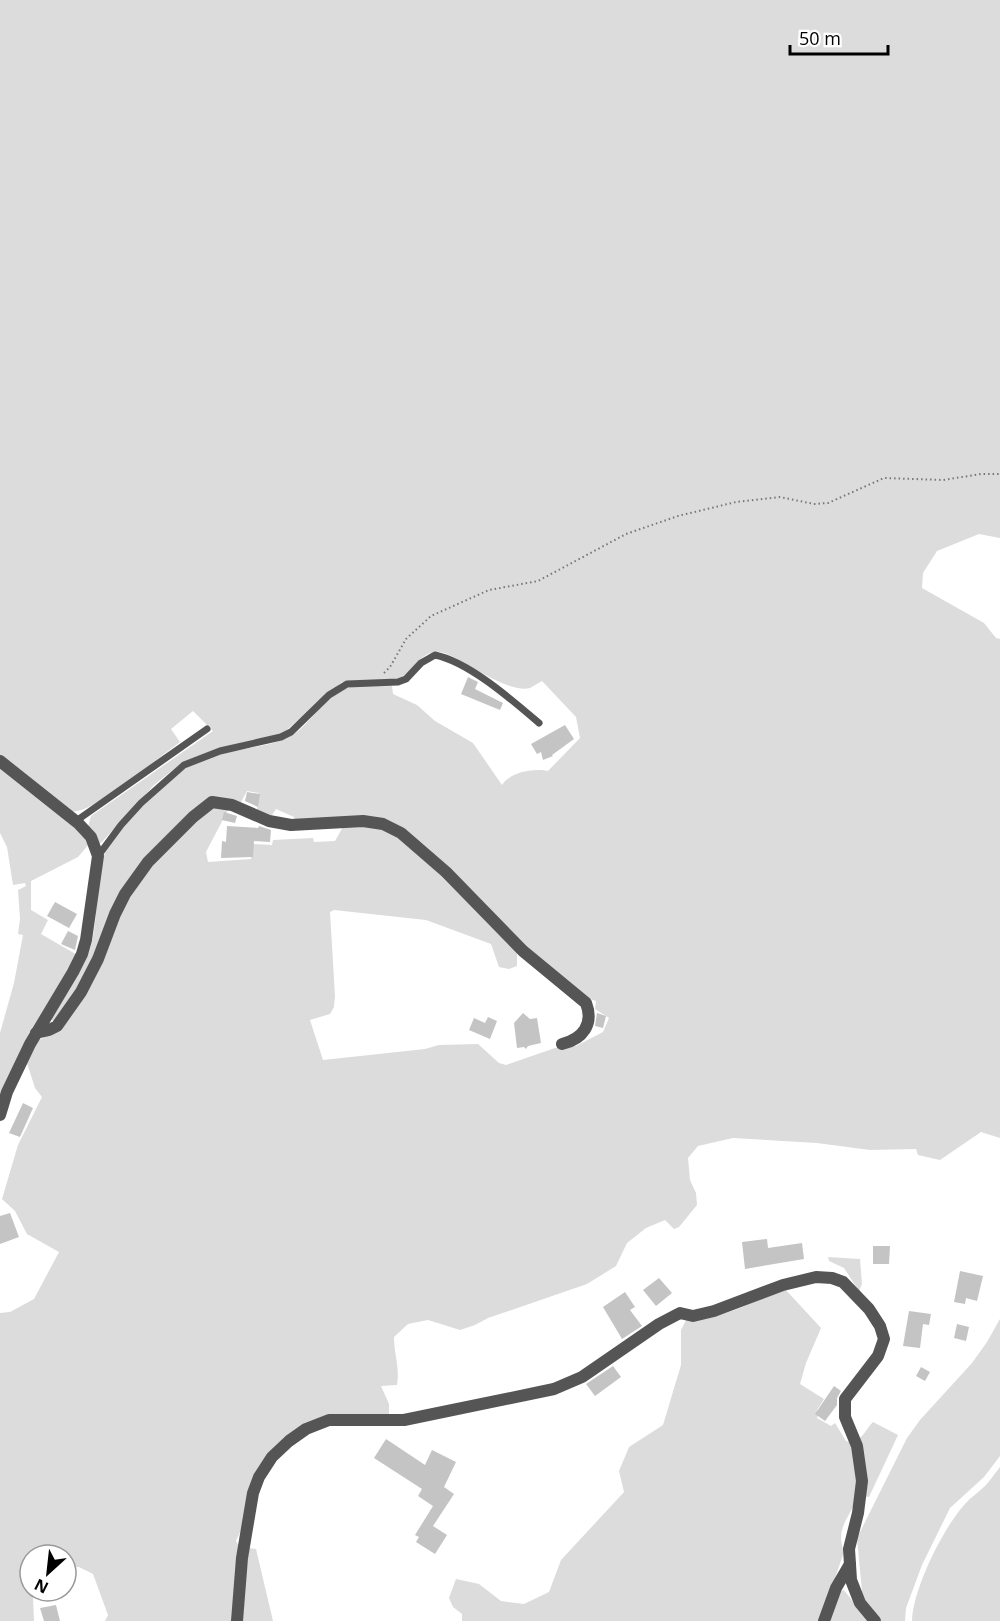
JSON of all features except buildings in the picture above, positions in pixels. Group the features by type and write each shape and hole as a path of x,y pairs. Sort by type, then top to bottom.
{"street":[{"path":"0,761 76,821 91,837 98,855 86,940 73,972 36,1033 7,1092 0,1115"},
{"path":"36,1033 57,1026 81,992 98,959 125,894 148,862 193,816 212,802 232,805 269,821 291,825 363,821 383,824 401,833 446,872 523,951 586,1002 589,1009 587,1026 582,1035 575,1041 562,1044"},
{"path":"237,1621 242,1558 253,1493 259,1477 272,1457 306,1429 329,1420 404,1420 554,1389 582,1377 658,1324 680,1313 693,1316 714,1311 783,1285 816,1277 832,1278 843,1282 869,1309 880,1326 884,1339 878,1356 845,1399 845,1417 857,1446 862,1481 858,1513 849,1549 851,1580 860,1603 875,1621"},
{"path":"824,1621 836,1588 850,1564"}],"lane":[{"path":"98,855 141,803 184,765 220,751 281,737 291,732 329,695 347,684 398,682 406,679 421,663 435,655 447,657 484,679 538,723"},
{"path":"76,821 207,729"}],"path":[{"path":"372,683 390,667 406,639 431,616 489,590 538,581 626,534 678,516 736,502 780,497 814,504 828,503 884,478 943,480 981,474 1000,474"}],"shaded area":[{"path":"0,0 1000,0 1000,538 979,534 937,551 923,573 922,588 984,623 996,638 1000,639 1000,1138 981,1132 940,1160 918,1155 916,1149 870,1150 817,1143 733,1138 698,1146 688,1158 690,1180 696,1193 697,1205 679,1227 674,1229 665,1220 646,1228 627,1243 616,1266 587,1284 488,1318 475,1325 460,1330 428,1320 408,1324 394,1337 397,1385 381,1386 389,1404 389,1416 345,1415 317,1420 293,1434 272,1453 252,1489 246,1516 236,1541 241,1550 232,1621 105,1621 108,1615 93,1574 78,1567 78,1543 18,1543 18,1603 33,1603 34,1621 0,1621 0,1313 10,1312 34,1299 59,1252 27,1234 15,1211 2,1199 18,1145 42,1097 35,1088 26,1060 34,1043 58,1029 83,993 101,960 127,894 157,856 193,820 213,805 229,808 206,852 208,862 251,859 253,844 272,845 273,840 313,838 314,842 335,841 344,825 381,826 414,845 451,880 517,950 517,966 509,969 499,967 491,944 426,920 334,910 330,912 334,1007 330,1014 310,1020 323,1060 425,1049 439,1045 478,1044 499,1063 506,1065 555,1048 576,1046 603,1032 609,1018 595,1009 596,1001 584,997 524,949 448,870 403,831 371,818 294,821 294,817 276,809 270,818 257,810 259,793 247,791 241,802 212,799 191,813 144,861 121,893 80,990 59,1021 55,1023 51,1019 89,952 100,877 104,856 109,845 129,818 157,790 184,769 206,758 272,743 292,736 340,691 361,686 392,686 393,694 417,705 435,721 473,743 502,785 516,774 536,770 548,771 580,738 576,717 542,681 530,688 513,687 493,679 450,655 438,652 430,653 420,659 399,679 342,682 282,734 225,747 179,765 154,785 101,843 97,842 88,827 91,816 213,731 193,711 171,729 180,742 109,795 80,810 71,811 54,802 0,757"},
{"path":"0,766 66,818 89,844 78,857 31,881 31,910 48,920 41,934 79,956 0,1105 0,1033 14,983 23,935 18,934 20,919 18,890 26,886 25,883 13,885 7,847 0,833"},
{"path":"828,1257 860,1259 862,1284 859,1291 844,1268 829,1261"},
{"path":"785,1289 821,1328 800,1384 824,1399 817,1410 819,1413 817,1418 831,1426 835,1423 846,1441 850,1442 857,1474 855,1502 841,1535 844,1552 820,1621 462,1621 462,1614 453,1607 449,1598 456,1579 479,1584 501,1601 524,1604 549,1592 561,1560 624,1492 619,1471 629,1447 663,1425 681,1365 681,1330 686,1320 724,1314"},
{"path":"1000,1319 1000,1456 984,1477 950,1508 922,1565 906,1608 905,1621 880,1621 863,1602 857,1538 907,1438 920,1420 972,1363"},
{"path":"873,1422 898,1435 869,1497 864,1496 857,1440"},
{"path":"1000,1467 1000,1621 912,1621 923,1576 939,1543 967,1501 987,1484"},
{"path":"249,1548 256,1549 273,1621 240,1621"},
{"path":"844,1590 868,1621 827,1621 837,1592"}]}
